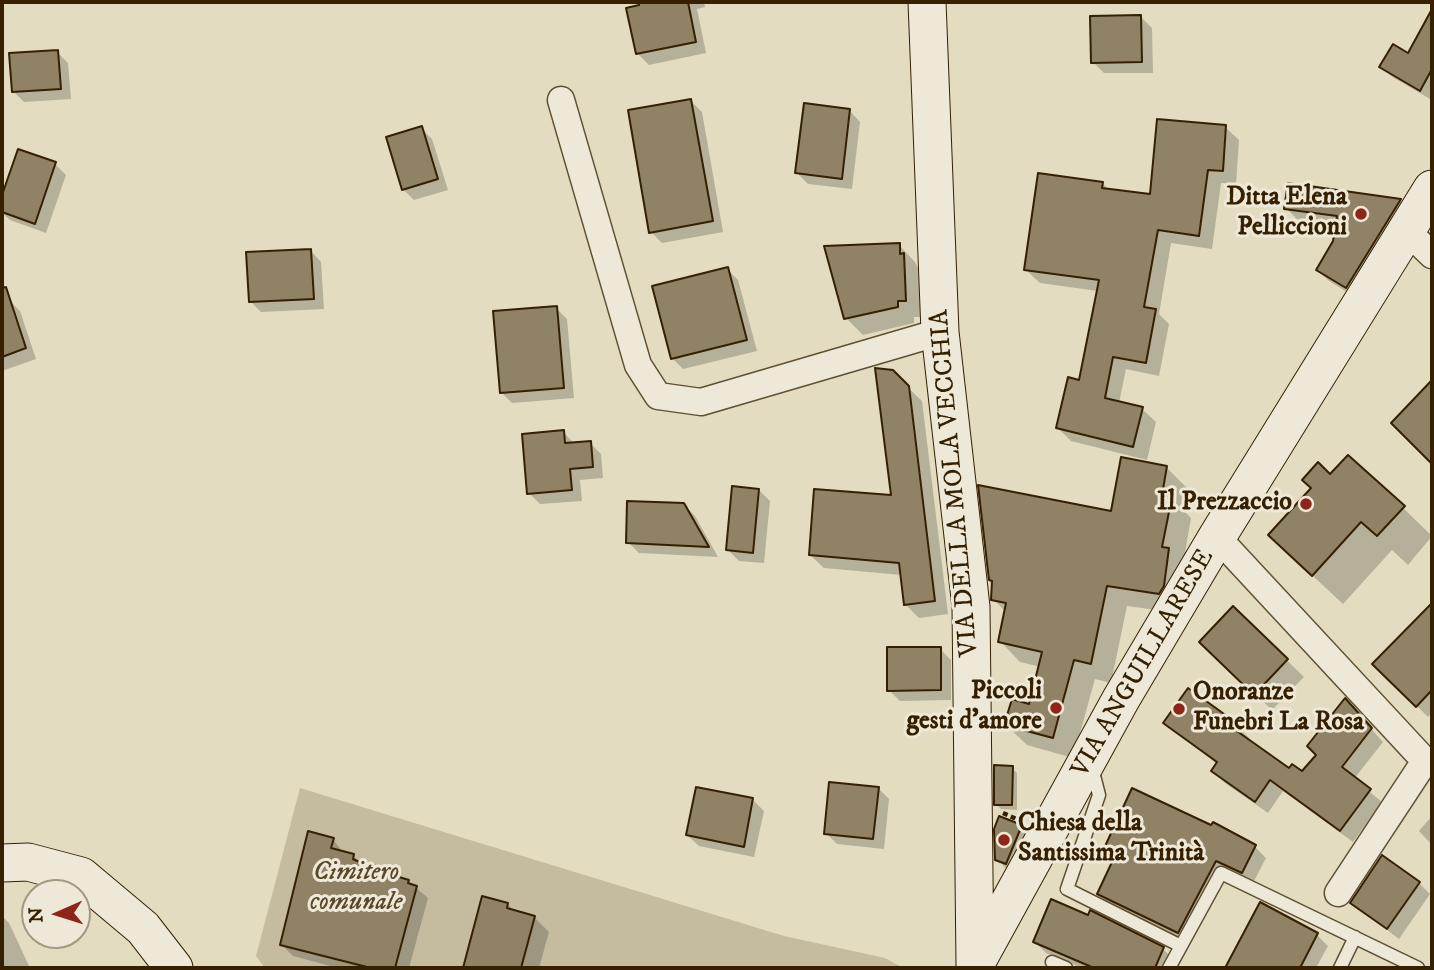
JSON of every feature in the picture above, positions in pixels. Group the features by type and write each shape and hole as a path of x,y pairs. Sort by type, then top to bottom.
{"street":[{"name":"VIA DELLA MOLA VECCHIA","path":"927,2 940,332 971,607 974,967"},
{"path":"561,100 638,365 658,396 701,402 940,332"},
{"name":"VIA ANGUILLARESE","path":"974,967 1089,757 1217,537 1420,243 1432,189"},
{"path":"1217,537 1424,761 1338,893"},
{"path":"2,863 28,862 81,876 143,928 174,968"}],"lane":[{"path":"1089,757 1099,795 1068,889 1180,945"},
{"path":"1169,968 1222,873 1418,968"},
{"path":"1340,968 1355,937"},
{"path":"1052,962 1066,968"}],"path":[{"path":"974,814 1004,813 1048,832"}],"green space":[{"name":"Cimitero comunale","path":"300,788 784,936 885,958 903,968 265,968 256,956"}],"building":[{"path":"639,2 688,2 696,42 636,54 626,8 639,5"},
{"path":"1432,9 1432,69 1420,91 1379,67 1393,44 1408,53"},
{"path":"1141,15 1142,62 1091,63 1090,16"},
{"path":"58,50 61,89 12,92 9,53"},
{"path":"691,99 713,221 649,233 628,110"},
{"path":"804,103 850,109 842,179 795,173"},
{"path":"1157,119 1226,125 1223,171 1208,170 1199,236 1158,230 1144,307 1156,309 1146,363 1113,357 1105,398 1143,407 1133,447 1056,428 1068,377 1079,380 1099,280 1024,270 1038,173 1103,182 1102,188 1150,194"},
{"path":"422,126 438,179 402,190 386,137"},
{"path":"18,149 56,162 35,224 2,212 2,195"},
{"path":"1288,183 1401,199 1346,288 1316,270 1333,241 1337,216 1284,209"},
{"path":"900,243 900,254 904,253 906,301 898,301 898,307 844,319 824,246"},
{"path":"311,249 314,299 249,302 246,252"},
{"path":"728,267 747,340 671,359 652,286"},
{"path":"6,287 26,348 2,357 2,288"},
{"path":"557,306 564,388 500,393 493,311"},
{"path":"875,368 893,370 909,386 935,601 904,605 899,563 809,555 814,489 891,495"},
{"path":"1432,380 1432,464 1391,423"},
{"path":"564,430 565,443 591,441 593,467 570,469 572,490 527,494 522,434"},
{"path":"1348,455 1405,506 1377,536 1361,522 1312,576 1268,535 1311,488 1302,480 1318,462 1330,474"},
{"path":"1121,457 1167,466 1162,495 1172,497 1162,547 1169,548 1164,586 1159,594 1107,586 1091,664 1074,660 1053,738 1004,725 1012,699 1029,704 1042,652 998,642 1006,603 991,600 992,581 989,580 978,485 1111,511"},
{"path":"732,486 759,489 753,553 726,550"},
{"path":"627,501 684,503 709,547 626,543"},
{"path":"1432,603 1432,690 1416,707 1372,664"},
{"path":"1233,606 1288,659 1254,695 1199,642"},
{"path":"887,647 941,647 941,690 887,691"},
{"path":"1188,688 1238,724 1234,729 1289,768 1292,764 1302,771 1316,755 1307,746 1345,698 1372,728 1342,767 1371,789 1340,831 1270,780 1255,802 1211,771 1217,762 1163,723"},
{"path":"994,765 1013,766 1012,805 994,805"},
{"path":"829,782 879,787 873,839 824,834"},
{"path":"696,787 753,798 744,847 686,835"},
{"path":"1132,788 1211,825 1213,822 1256,845 1242,873 1216,861 1178,933 1097,894 1112,862 1100,857"},
{"name":"Chiesa della Santissima Trinità","path":"999,816 1022,825 1006,864 995,860 994,829"},
{"path":"308,831 334,838 331,848 354,854 353,859 409,880 408,883 417,886 395,968 371,968 280,945"},
{"path":"1382,855 1420,882 1387,929 1350,903"},
{"path":"482,896 508,903 507,908 535,916 521,968 463,968"},
{"path":"1051,899 1088,915 1090,910 1164,947 1155,968 1094,968 1033,942"},
{"path":"1260,902 1318,933 1300,968 1225,968"}],"place":[{"name":"Ditta Elena Pelliccioni","path":"1361,214"},
{"name":"Il Prezzaccio","path":"1306,504"},
{"name":"Piccoli gesti d'amore","path":"1056,708"},
{"name":"Onoranze Funebri La Rosa","path":"1179,709"},
{"name":"Chiesa della Santissima Trinità","path":"1004,840"}]}
